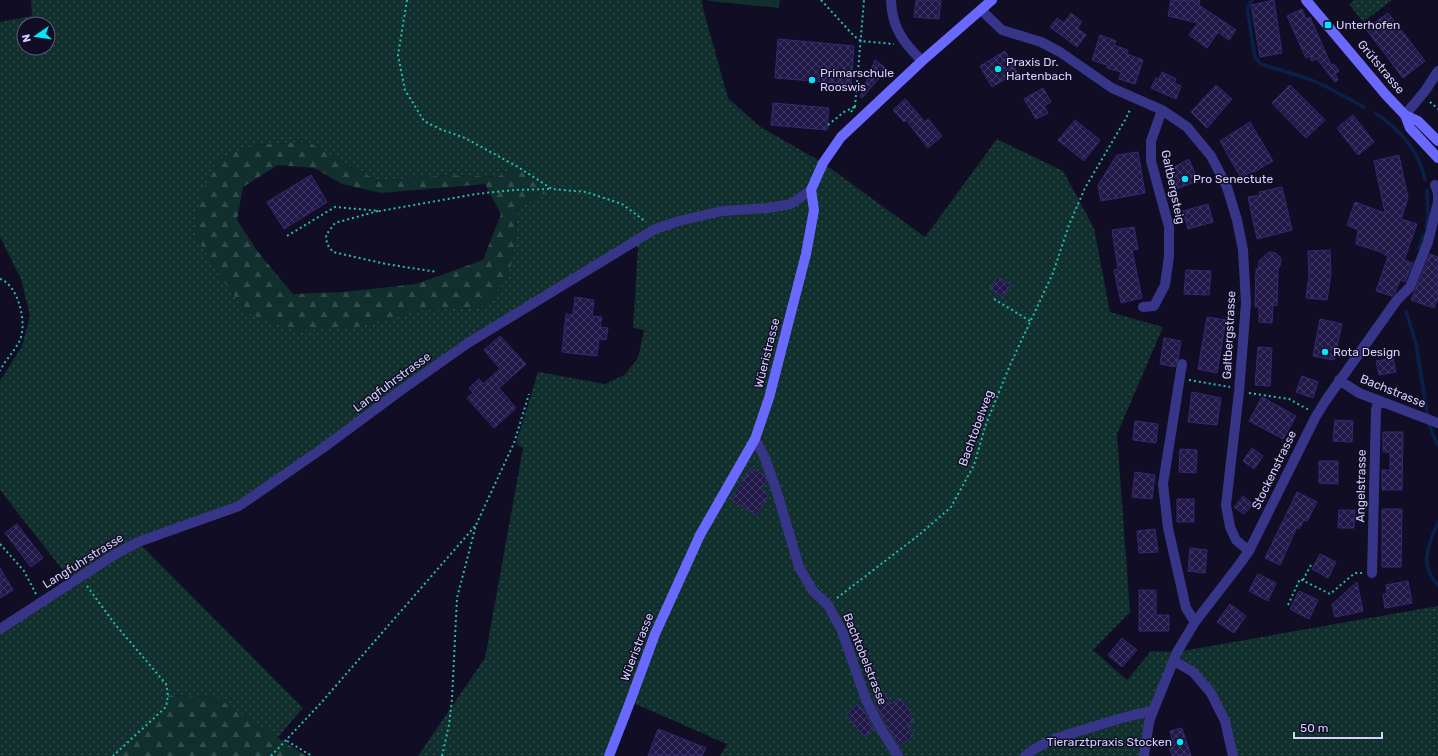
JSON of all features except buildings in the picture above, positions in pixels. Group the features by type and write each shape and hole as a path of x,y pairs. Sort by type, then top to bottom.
{"street":[{"path":"891,0 895,25 907,46 922,61"},
{"path":"811,190 823,163 841,137 922,61 992,0"},
{"name":"Grütstrasse","path":"1306,0 1386,95 1405,115 1418,121 1438,141"},
{"name":"Galtbergstrasse","path":"981,10 1002,30 1048,45 1066,55 1112,88 1162,110 1187,127 1211,156 1227,187 1237,220 1243,250 1246,303 1239,390 1226,505 1230,527 1236,540 1248,551"},
{"path":"1405,115 1425,91 1438,71"},
{"name":"Galtbergsteig","path":"1143,307 1154,306 1165,285 1169,256 1169,227 1151,161 1151,141 1162,110"},
{"name":"Grütstrasse","path":"1405,115 1410,128 1438,158"},
{"name":"Stockenstrasse","path":"1144,756 1149,722 1177,652 1196,622 1248,551 1317,415 1339,380 1397,300 1410,287 1428,242 1438,202 1436,185"},
{"name":"Langfuhrstrasse","path":"0,630 80,576 138,542 239,506 323,448 468,342 655,229 679,221 722,211 768,208 791,204 811,190"},
{"name":"Wüeristrasse","path":"609,756 655,634 700,535 755,439 769,398 806,254 814,210 811,190"},
{"path":"1182,364 1163,484 1168,528 1186,608 1196,622"},
{"name":"Bachstrasse","path":"1339,380 1358,393 1437,423"},
{"name":"Angelstrasse","path":"1372,573 1376,410 1378,401"},
{"name":"Bachtobelstrasse","path":"755,439 764,456 776,489 799,566 812,591 828,605 842,632 866,700 880,729 898,756"},
{"path":"1174,661 1193,672 1212,693 1225,720 1233,756"},
{"path":"1024,756 1046,743 1073,733 1137,713 1153,711"}],"path":[{"path":"407,0 398,55 405,90 424,121 440,129 465,138 518,167 552,189"},
{"path":"821,0 854,36 861,41 907,46"},
{"path":"859,120 854,115 864,0"},
{"path":"1428,101 1438,109"},
{"path":"850,112 855,106"},
{"path":"828,125 844,112 855,106"},
{"name":"Bachtobelweg","path":"828,605 951,507 974,465 989,416 1010,365 1053,274 1069,225 1085,188 1126,120"},
{"path":"437,272 386,264 333,252 327,244 326,235 335,223 380,211 476,194 514,190 552,189 586,192 622,204 655,229"},
{"path":"287,236 335,207 380,211"},
{"path":"0,279 5,280 17,295 23,320 20,341 0,371"},
{"path":"994,299 1030,321"},
{"path":"1179,378 1289,399 1317,415"},
{"path":"442,756 449,725 452,699 457,598 476,524 514,443 529,394"},
{"path":"271,756 286,741 476,524"},
{"path":"0,544 24,571 42,602"},
{"path":"1288,605 1300,579 1303,580 1312,563"},
{"path":"1303,580 1330,594 1355,573 1372,573"},
{"path":"80,576 114,623 166,684 168,695 166,707 113,756"},
{"path":"286,741 312,756"}],"green space":[{"path":"31,0 702,0 702,5 728,98 759,126 823,163 925,237 997,139 1063,171 1094,228 1110,312 1163,327 1117,434 1130,612 1093,650 1127,680 1151,651 1177,652 1438,606 1438,756 1233,756 1211,693 1174,662 1153,711 1144,756 720,756 727,744 631,702 609,756 418,756 485,658 523,448 516,444 538,372 605,384 624,375 638,358 644,330 633,328 638,248 634,241 468,343 239,506 139,543 303,708 277,738 217,698 169,695 166,707 113,756 0,756 0,629 72,582 0,490 0,381 22,346 30,316 21,279 0,237 0,22 16,19 16,56 56,56 56,16 32,16","holes":["309,142 340,161 379,181 449,175 497,177 518,167 518,209 513,256 480,308 421,310 358,327 247,313 222,279 195,235 253,145"]},
{"path":"708,0 780,0 779,8"},
{"path":"1354,0 1392,0 1363,22 1349,4"},
{"path":"309,142 340,161 379,181 449,175 497,177 518,167 552,189 518,209 513,256 508,277 492,299 480,308 421,310 358,327 296,331 247,313 222,279 195,235 199,199 217,160 253,145","holes":["278,165 314,168 342,184 381,193 485,184 501,214 483,260 416,284 343,292 293,294 258,252 237,220 243,187"]},
{"path":"168,695 217,698 306,756 113,756 166,707"}],"waterway":[{"path":"1252,0 1247,8 1255,57 1261,64 1309,79 1364,107"},
{"path":"1375,113 1393,126 1413,150 1422,169 1425,180"},
{"path":"1426,227 1428,216 1427,190"},
{"path":"1419,248 1424,235"},
{"path":"1407,275 1413,263"},
{"path":"1406,311 1416,344 1429,424 1438,445"},
{"path":"1438,522 1431,538 1427,554 1428,570 1438,585"}],"place":[{"name":"Unterhofen","path":"1328,25"},
{"name":"Praxis Dr. Hartenbach","path":"998,69"},
{"name":"Primarschule Rooswis","path":"812,80"},
{"name":"Pro Senectute","path":"1185,179"},
{"name":"Rota Design","path":"1325,352"},
{"name":"Tierarztpraxis Stocken","path":"1180,742"}]}
